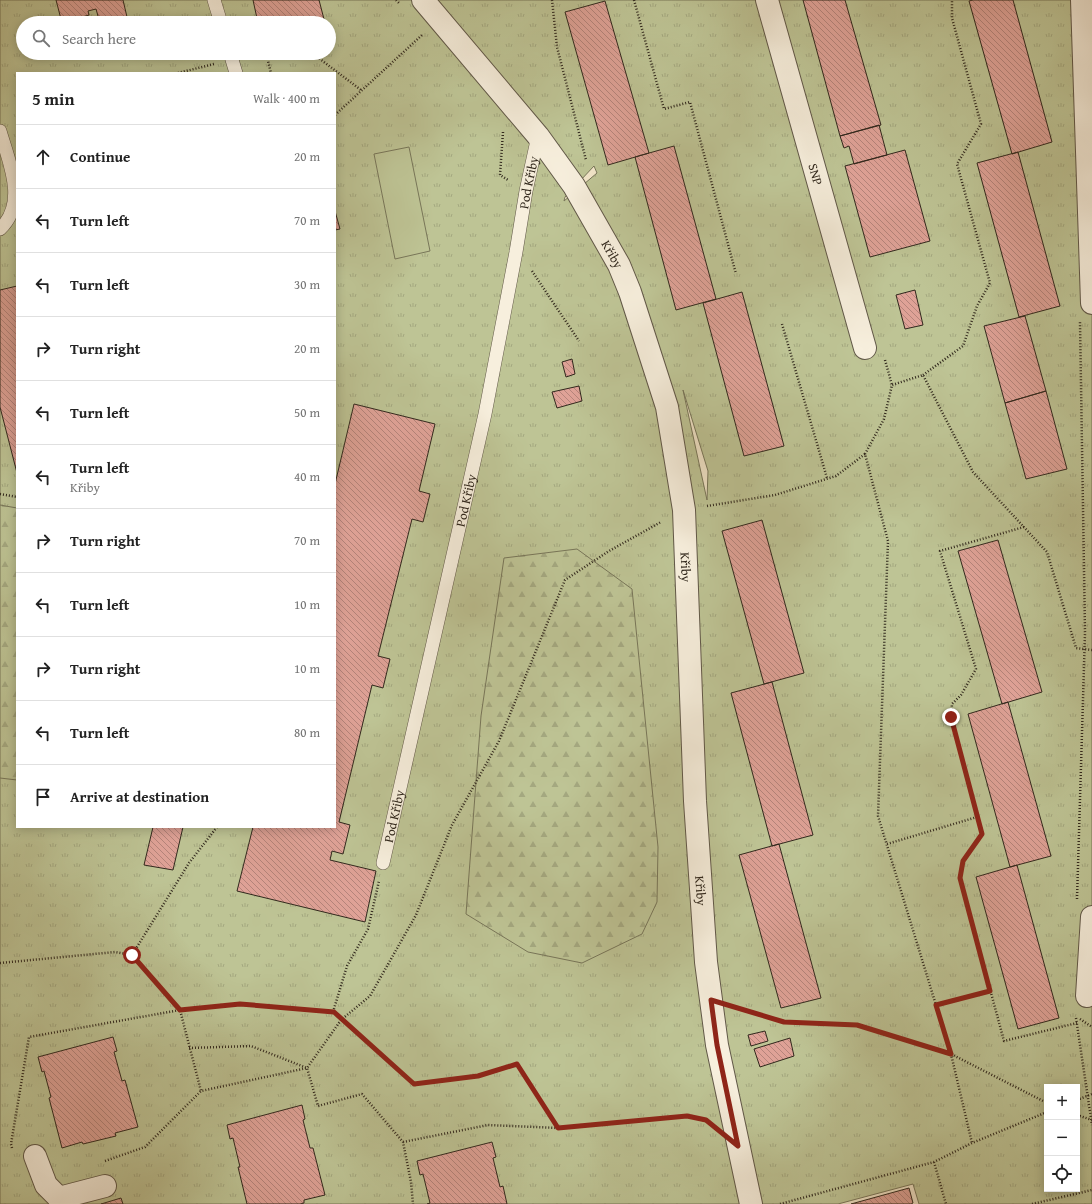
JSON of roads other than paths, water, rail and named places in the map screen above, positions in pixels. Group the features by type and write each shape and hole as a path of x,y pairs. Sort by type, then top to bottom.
{"street":[{"name":"Křiby","path":"423,0 538,136 574,186 619,265 630,292 667,407 684,510 695,801 706,962 717,1045 751,1204"},
{"name":"SNP","path":"767,0 864,348"},
{"path":"1082,0 1086,310"},
{"path":"1085,911 1087,996"},
{"path":"35,1156 46,1185 58,1201 105,1186"}],"lane":[{"path":"214,0 219,16"},
{"path":"232,60 236,72"},
{"path":"0,131 14,176 11,215 0,229"},
{"name":"Pod Křiby","path":"383,863 483,422 516,252 526,191 538,136"}]}
